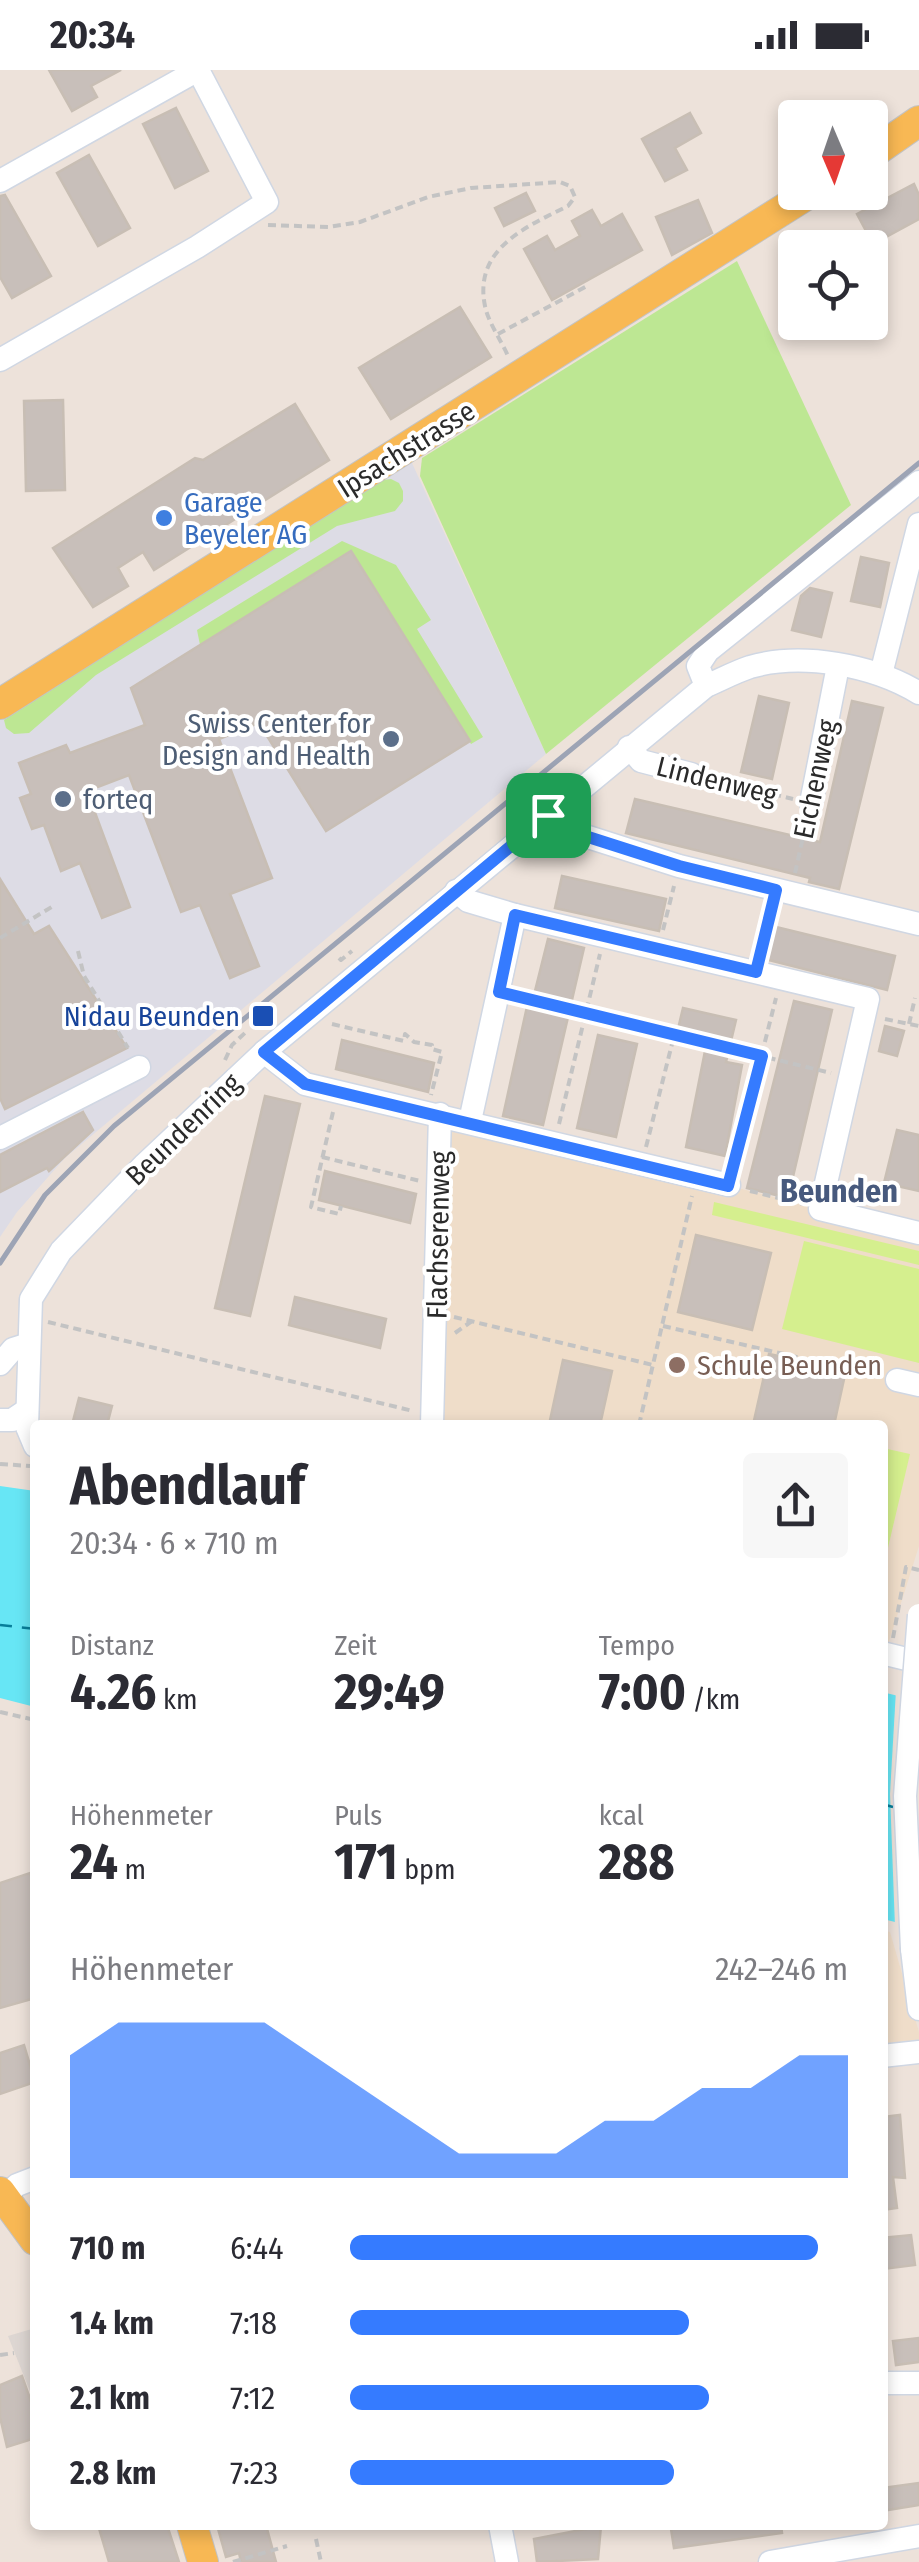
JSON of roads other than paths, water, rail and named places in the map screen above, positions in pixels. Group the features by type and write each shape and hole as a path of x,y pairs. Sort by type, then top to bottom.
{"main road":[{"path":"888,143 919,121"},
{"name":"Ipsachstrasse","path":"0,704 783,210"},
{"path":"1,2196 30,2234"},
{"path":"193,2530 202,2562"}],"street":[{"path":"0,181 198,70 267,202 197,247 0,360"},
{"path":"706,686 698,666 708,651 919,482"},
{"path":"881,674 919,524"},
{"name":"Beundenring","path":"30,1426 29,1318 34,1289 60,1251 264,1052 630,747 706,686 750,668 782,662 881,674 919,693"},
{"name":"Eichenweg","path":"811,803 838,666"},
{"name":"Lindenweg","path":"630,747 641,761 691,774"},
{"path":"548,815 560,828 679,866 919,924"},
{"path":"456,892 468,901 515,915 868,999 820,1208 919,1233"},
{"path":"470,1121 515,915"},
{"name":"Flachserenweg","path":"264,1052 305,1084 433,1112 438,1185 433,1420"},
{"path":"0,1138 139,1067"},
{"path":"433,1112 728,1186"},
{"path":"0,1364 13,1348 29,1344"},
{"path":"0,1420 12,1420 28,1410"},
{"path":"919,1615 906,1796 919,2009"},
{"path":"888,1654 919,1662"},
{"path":"888,2055 919,2052"},
{"path":"1,2196 30,2180"},
{"path":"888,2383 919,2383"},
{"path":"501,2530 507,2562"},
{"path":"770,2562 919,2536"}],"water":[{"path":"0,1486 30,1490 30,1706 0,1698"},
{"path":"888,1693 919,1701 919,1928 888,1920"}],"railway":[{"path":"0,1263 45,1195 114,1126 919,463"}],"place":[{"name":"Garage Beyeler AG","path":"164,518"},
{"name":"Swiss Center for Design and Health","path":"391,739"},
{"name":"forteq","path":"63,799"},
{"name":"Nidau Beunden","path":"263,1016"},
{"name":"Schule Beunden","path":"677,1365"}],"district":[{"name":"Beunden","path":"839,1191"}]}
